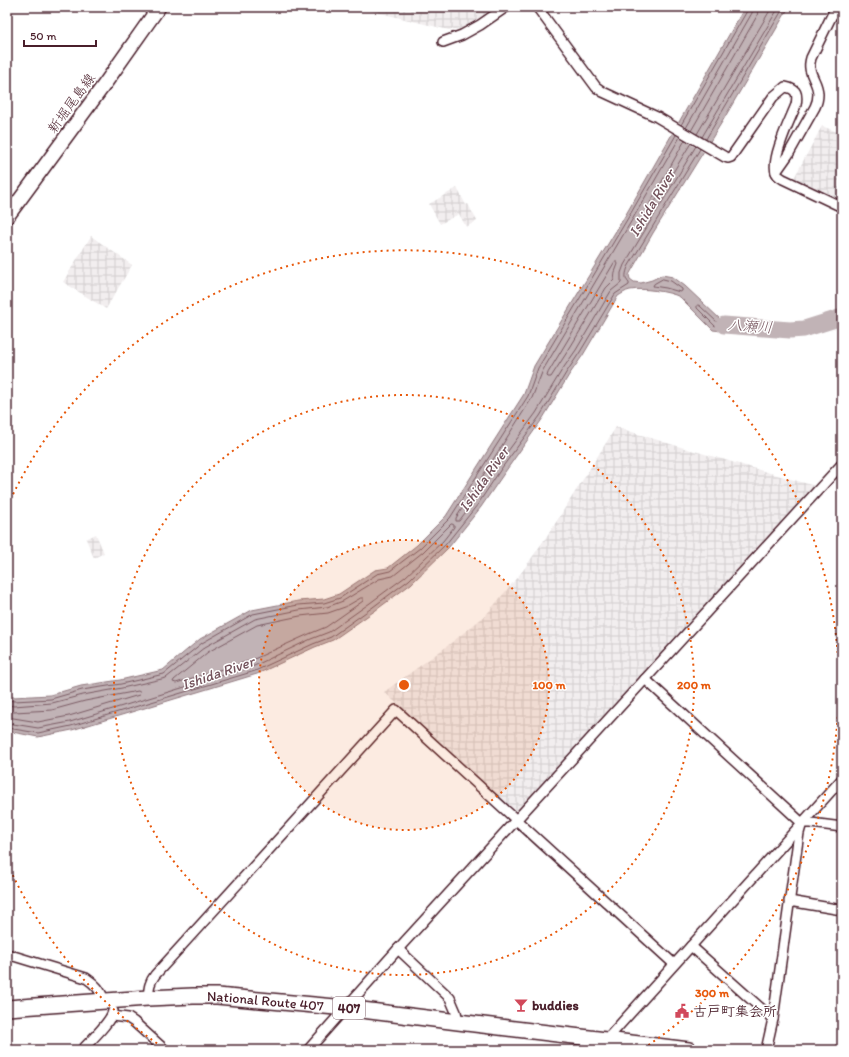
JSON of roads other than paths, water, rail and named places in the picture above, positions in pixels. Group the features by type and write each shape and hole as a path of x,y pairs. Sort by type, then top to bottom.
{"highway":[{"name":"National Route 407","path":"7,1008 148,998 217,996 346,1008 458,1022 600,1045 689,1050"}],"main road":[{"name":"新堀尾島線","path":"7,217 100,91 159,7"}],"street":[{"path":"443,42 462,35 480,25 506,7"},
{"path":"537,7 596,87 603,92 665,121 725,157 731,157 774,97 785,86 791,88 796,93 796,105 775,161 776,172 783,179 842,207"},
{"path":"776,172 792,148 818,99 818,93 809,68 810,58 834,12 842,16"},
{"path":"308,1050 398,949 842,464"},
{"path":"646,679 802,823 842,827"},
{"path":"148,998 149,986 155,975 396,710 674,964"},
{"path":"600,1045 692,946 842,779"},
{"path":"766,1050 773,1019 799,833 802,823"},
{"path":"790,901 842,910"},
{"path":"692,946 773,1019"},
{"path":"398,949 450,998 456,1012 458,1022"},
{"path":"7,954 86,978 93,982 109,1001 112,1016"},
{"path":"82,1050 112,1016"},
{"path":"112,1016 128,1018 165,1050"}],"water":[{"name":"Ishida River","path":"745,7 789,7 722,122 653,233 629,275 630,279 634,282 641,283 662,275 673,277 685,286 720,319 735,321 755,331 713,330 680,297 669,293 641,289 625,292 618,296 543,418 481,507 449,547 411,584 376,610 333,640 257,674 72,730 38,737 7,731 7,696 50,695 81,686 120,680 163,670 200,639 252,610 298,601 324,599 339,594 375,570 388,568 417,545 446,516 524,394 534,366 625,216"}],"waterway":[{"name":"八瀬川","path":"724,325 790,330 804,329 842,317"}],"place":[{"name":"buddies","path":"521,1005"},
{"name":"古戸町集会所","path":"682,1011"}]}
